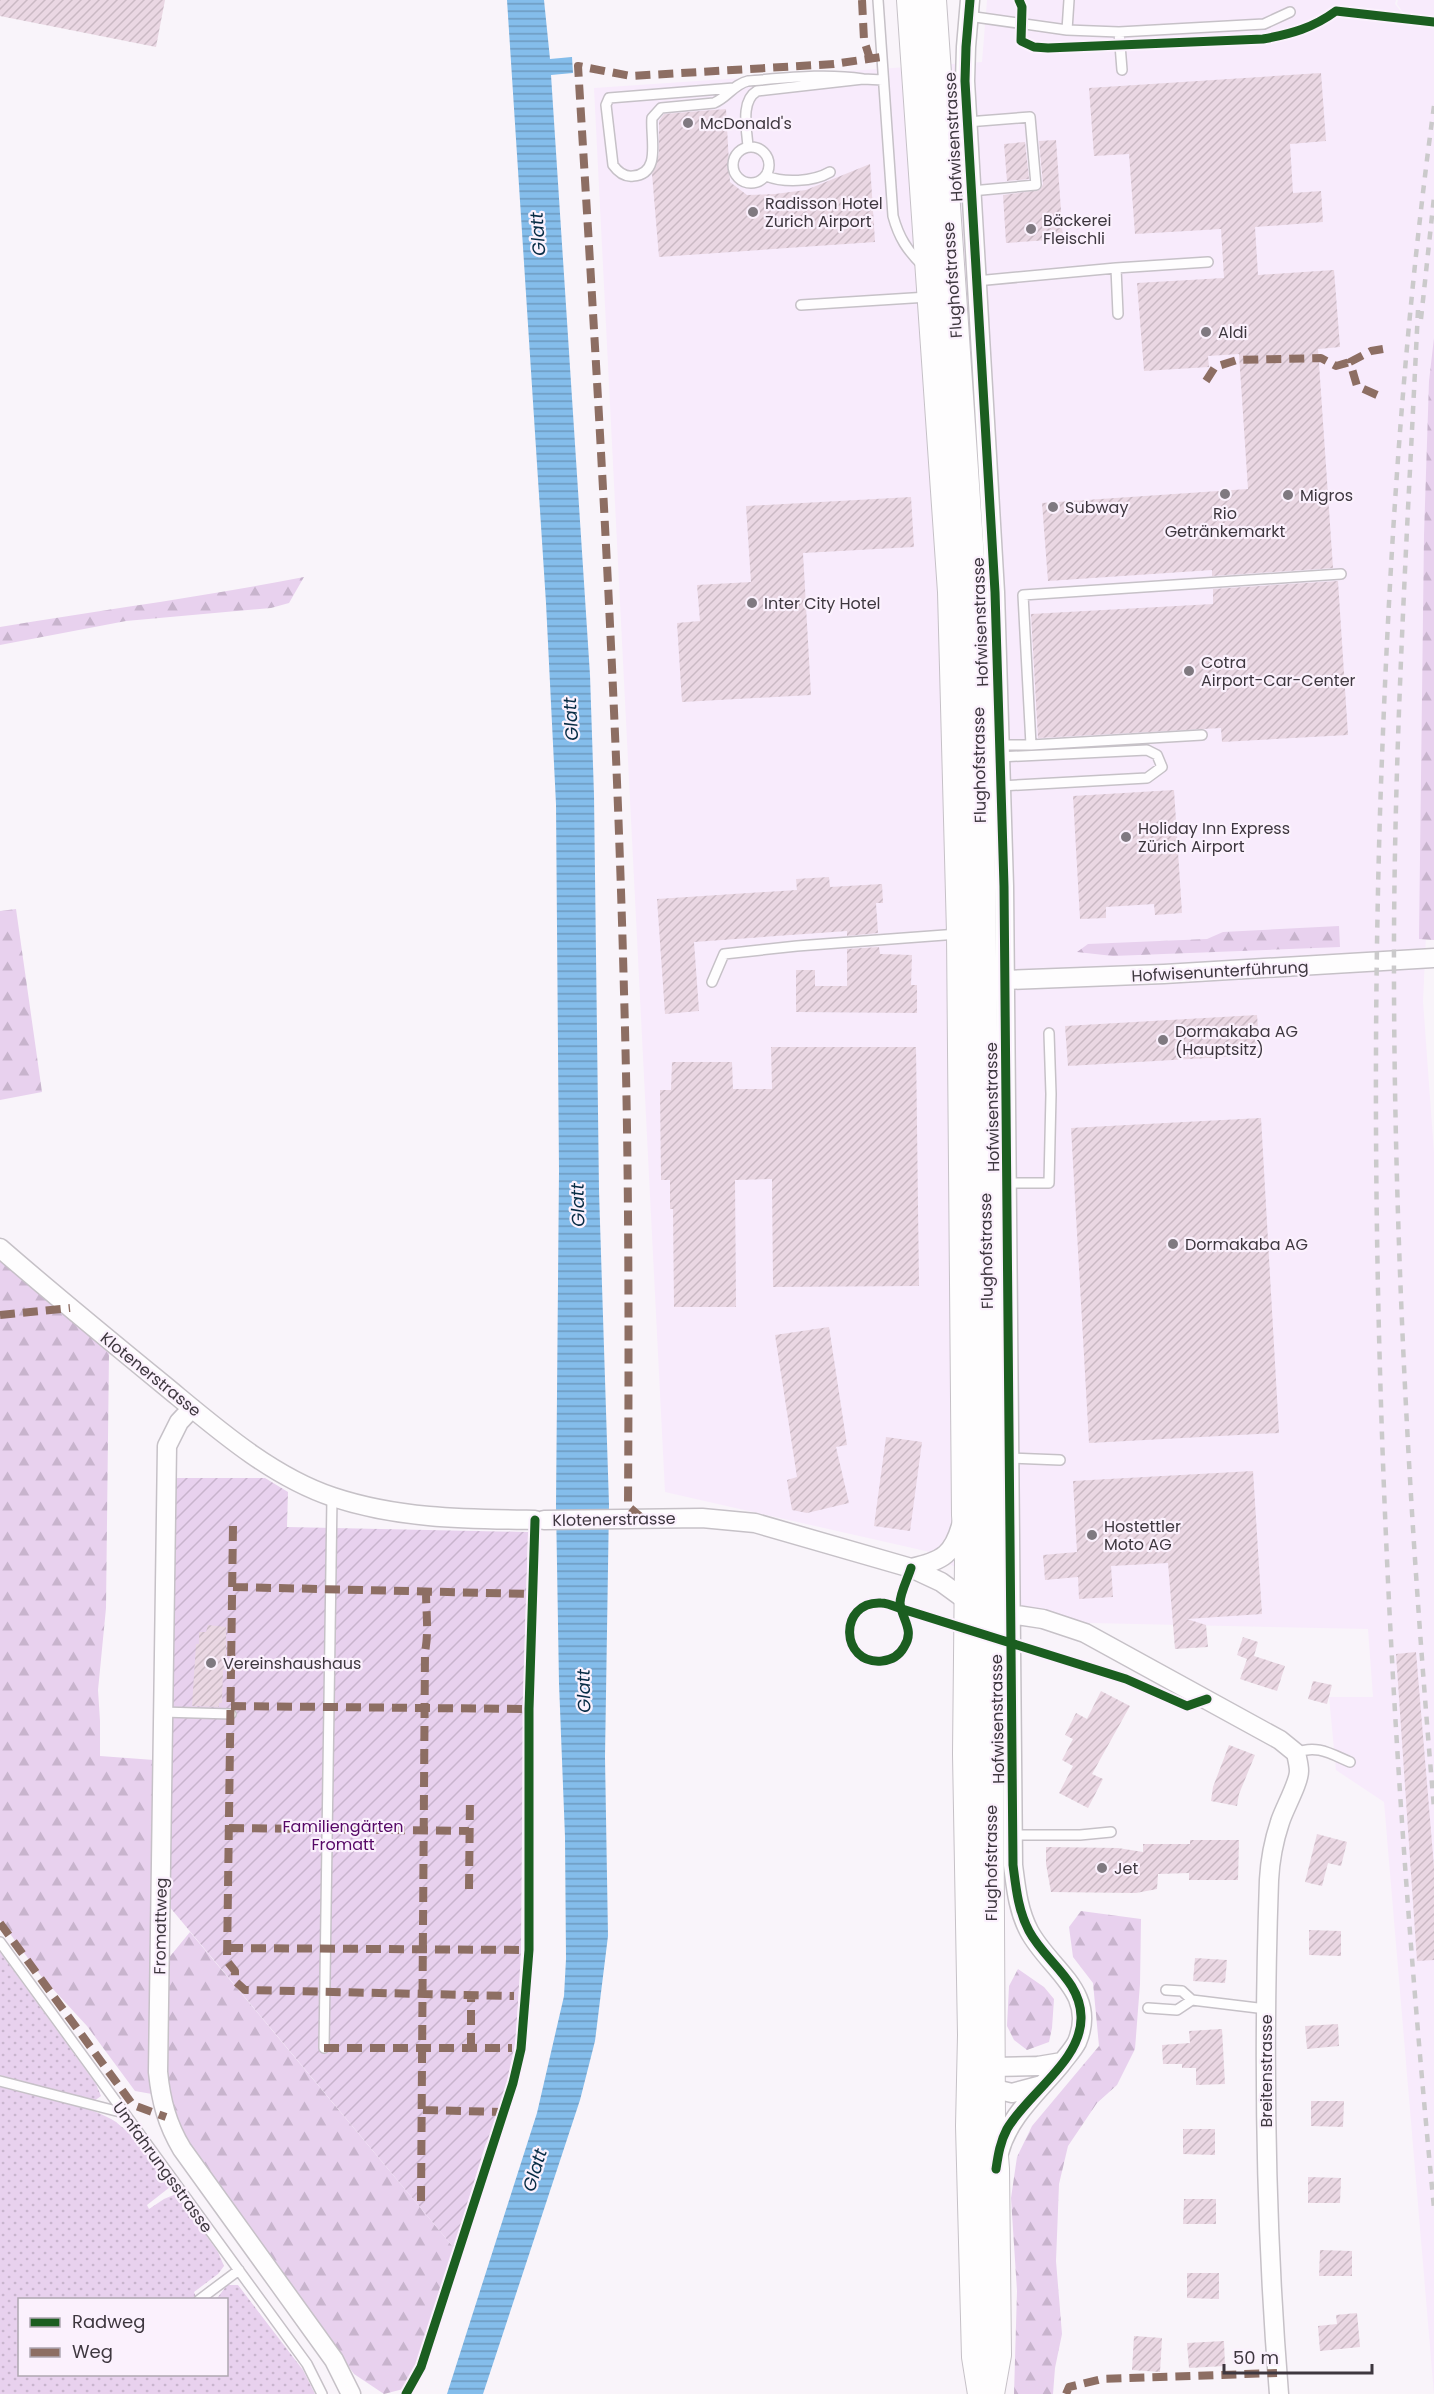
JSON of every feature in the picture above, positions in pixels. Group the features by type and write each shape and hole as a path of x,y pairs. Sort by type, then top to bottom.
{"main road":[{"name":"Flughofstrasse","path":"910,0 951,591 960,933 967,1601 985,2078 996,2169 998,2355 991,2394"},
{"name":"Flughofstrasse","path":"933,0 973,588 980,730 988,1350 985,2078 975,2357 981,2394"}],"street":[{"name":"Hofwisenstrasse","path":"969,8 965,70 970,190 995,592 1006,980 1013,1865 1018,1904 1030,1932 1071,1984 1080,2005 1079,2034 1072,2050 1006,2132 999,2150 996,2169"},
{"name":"Hofwisenunterführung","path":"1006,980 1173,974 1434,958"},
{"name":"Klotenerstrasse","path":"0,1248 192,1408 253,1454 301,1484 332,1497 387,1511 434,1517 540,1520 702,1518 755,1523 911,1568 941,1582 967,1601"},
{"name":"Fromattweg","path":"192,1408 179,1422 167,1446 158,2072 163,2107 173,2134 182,2149 334,2360 351,2394"},
{"path":"911,1568 929,1564 948,1552 958,1538 965,1515"},
{"path":"1011,1614 1043,1619 1086,1633 1280,1740 1296,1753"},
{"name":"Breitenstrasse","path":"1279,2394 1270,2260 1266,2145 1269,1877 1279,1824 1299,1773 1296,1753"},
{"path":"985,2078 1062,2062"},
{"path":"985,2078 1020,2092 1044,2085"}],"lane":[{"path":"878,0 893,216 904,245 928,271"},
{"path":"1066,30 1069,0"},
{"path":"969,8 1066,30 1119,32 1264,24 1290,12"},
{"path":"1119,32 1122,70"},
{"path":"734,88 609,98 606,105 613,165 619,172 632,176 648,169 653,157 652,118 659,109 714,103 748,81 806,76 845,76 883,80"},
{"path":"748,147 747,107 753,94 762,90 820,86 863,79"},
{"path":"967,122 1030,117 1036,185 970,190"},
{"path":"759,148 767,156 769,166 766,176 750,184 739,179 733,169 734,157 742,149 759,148"},
{"path":"766,176 778,180 809,179 830,172"},
{"path":"976,280 1208,262"},
{"path":"1116,268 1118,314"},
{"path":"801,305 930,297"},
{"path":"1031,746 1023,595 1341,574"},
{"path":"999,751 1031,746 1202,735"},
{"path":"999,751 1147,750 1157,754 1161,767 1147,778 1000,786"},
{"path":"712,982 724,954 960,933"},
{"path":"1008,1183 1048,1183 1051,1094 1049,1033"},
{"path":"1010,1458 1060,1460"},
{"path":"324,2048 332,1497"},
{"path":"162,1712 231,1714"},
{"path":"1296,1753 1307,1748 1318,1749 1350,1762"},
{"path":"1013,1835 1080,1835 1111,1832"},
{"name":"Umfahrungsstrasse","path":"0,1942 307,2364 322,2394"},
{"path":"1166,1989 1182,1991 1192,2001"},
{"path":"1148,2008 1177,2010 1192,2001 1266,2009"},
{"path":"0,2081 124,2113"},
{"path":"202,2298 239,2270"}],"shaded area":[{"path":"987,0 1396,0 1395,4 1408,20 1397,4 1398,0 1434,0 1434,821 1423,1001 1434,1153 1434,2394 1384,1802 1336,1770 1329,1697 1373,1697 1368,1629 1045,1622 930,1552 665,1492 594,88 982,62"}],"green space":[{"path":"1434,338 1434,940 1419,939 1424,535 1429,381"},
{"path":"304,577 289,603 271,608 126,621 0,645 0,627"},
{"path":"16,909 42,1092 0,1100 0,911"},
{"path":"1339,926 1340,947 1113,956 1077,952 1088,944 1207,939 1223,932"},
{"path":"0,1260 109,1352 106,1608 98,1690 100,1756 154,1760 152,2094 135,2091 87,2026 41,1976 0,1920"},
{"name":"Familiengärten Fromatt","path":"171,1478 265,1478 288,1492 287,1527 528,1532 523,1709 521,1950 516,2039 501,2112 485,2146 454,2248 163,1899"},
{"path":"1081,1911 1141,1919 1140,1984 1135,2049 1117,2085 1097,2103 1068,2146 1059,2184 1056,2261 1062,2334 1055,2368 1053,2394 1014,2394 1017,2291 1011,2198 1017,2157 1032,2126 1099,2046 1093,1983 1073,1957 1069,1927"},
{"path":"190,1932 454,2248 418,2365 407,2388 384,2394 354,2374 183,2135 166,2089 167,1960"},
{"path":"0,1952 96,2084 101,2096 94,2101 0,2075"},
{"path":"1018,1969 1044,1987 1054,1999 1049,2042 1027,2050 1014,2040 1007,2026 1009,1986"},
{"path":"0,2084 77,2105 116,2122 139,2144 170,2187 147,2205 149,2209 176,2194 218,2252 224,2266 218,2274 194,2292 197,2298 18,2298 18,2376 228,2376 228,2298 215,2298 227,2285 238,2285 303,2370 315,2394 0,2394"}],"water":[{"name":"Glatt","path":"507,0 544,0 550,59 572,57 573,73 551,75 590,675 594,795 599,1191 609,1505 605,1757 608,1936 595,2041 580,2100 483,2394 447,2394 537,2113 564,1996 566,1959 556,1505 559,1171 556,804 546,603"}],"building":[{"path":"0,0 165,0 156,47 0,16"},
{"path":"1321,73 1326,141 1290,144 1293,193 1321,191 1323,222 1255,227 1258,275 1334,270 1340,347 1318,349 1333,568 1212,576 1212,570 1048,581 1042,503 1248,489 1239,354 1208,356 1209,367 1144,371 1137,283 1224,278 1221,229 1135,234 1129,154 1094,156 1089,88"},
{"path":"726,109 730,182 747,195 806,190 870,164 875,242 659,257 652,174 659,154 659,121 664,114"},
{"path":"1056,140 1063,239 1006,243 1003,195 1040,190 1043,184 1039,141"},
{"path":"1025,142 1029,179 1007,181 1004,144"},
{"name":"Inter City Hotel","path":"911,497 914,547 803,553 811,695 682,702 677,623 700,621 697,585 751,582 746,506"},
{"name":"Cotra Airport-Car-Center","path":"1338,581 1348,735 1222,742 1221,728 1038,738 1031,614 1213,604 1213,589"},
{"path":"1174,790 1182,913 1155,915 1154,904 1106,907 1106,918 1080,919 1073,796"},
{"path":"829,877 830,887 882,884 883,903 876,903 878,933 847,936 847,931 694,942 699,1011 665,1014 657,899 797,890 796,879"},
{"path":"879,947 880,954 912,955 911,985 917,985 917,1013 796,1012 796,970 815,970 815,986 847,986 847,949"},
{"name":"Dormakaba AG (Hauptsitz)","path":"1257,1015 1260,1055 1068,1066 1065,1026"},
{"path":"771,1047 916,1047 919,1286 773,1287 772,1179 735,1180 736,1307 674,1307 673,1209 670,1209 670,1180 661,1180 660,1090 671,1090 672,1062 732,1062 733,1089 772,1089"},
{"name":"Dormakaba AG","path":"1261,1118 1279,1433 1089,1443 1071,1128"},
{"path":"829,1327 847,1445 836,1447 849,1503 807,1513 792,1510 787,1480 797,1477 775,1335"},
{"path":"886,1437 922,1442 910,1531 874,1526"},
{"path":"1253,1471 1262,1614 1187,1619 1206,1625 1208,1647 1175,1649 1168,1563 1111,1566 1113,1597 1079,1599 1078,1577 1045,1580 1043,1555 1077,1552 1073,1481"},
{"name":"Vereinshaushaus","path":"208,1625 226,1627 226,1670 223,1670 222,1703 219,1703 219,1707 192,1706 196,1644 199,1644 199,1632 206,1632"},
{"path":"1243,1637 1258,1642 1254,1656 1285,1666 1277,1691 1240,1679 1247,1659 1237,1655"},
{"path":"1416,1652 1434,1867 1434,1960 1417,1961 1396,1654"},
{"path":"1313,1681 1332,1685 1327,1704 1308,1699"},
{"path":"1101,1691 1130,1706 1092,1774 1103,1779 1088,1808 1059,1793 1073,1766 1062,1760 1073,1739 1065,1735 1076,1713 1087,1719"},
{"path":"1229,1745 1255,1755 1239,1794 1237,1806 1211,1801 1213,1787"},
{"path":"1317,1834 1347,1842 1341,1866 1328,1863 1322,1886 1305,1882"},
{"name":"Jet","path":"1190,1840 1239,1840 1238,1880 1189,1880 1189,1873 1158,1874 1157,1889 1136,1893 1051,1892 1046,1864 1046,1847 1118,1848 1143,1852 1143,1844 1190,1844"},
{"path":"1309,1930 1341,1931 1341,1956 1309,1955"},
{"path":"1195,1958 1227,1960 1225,1983 1193,1981"},
{"path":"1338,2024 1339,2046 1307,2049 1305,2026"},
{"path":"1222,2029 1225,2084 1196,2085 1196,2068 1182,2068 1182,2064 1163,2064 1162,2045 1190,2043 1189,2031"},
{"path":"1311,2101 1344,2101 1343,2127 1311,2126"},
{"path":"1183,2129 1215,2129 1215,2155 1183,2154"},
{"path":"1308,2177 1341,2178 1340,2203 1308,2203"},
{"path":"1184,2199 1216,2199 1216,2224 1183,2224"},
{"path":"1320,2250 1352,2251 1352,2276 1319,2276"},
{"path":"1187,2273 1219,2273 1219,2299 1187,2298"},
{"path":"1357,2313 1360,2347 1320,2351 1318,2326 1337,2324 1336,2315"},
{"path":"1134,2336 1162,2338 1160,2372 1132,2370"},
{"path":"1224,2341 1225,2366 1189,2368 1187,2343"}],"railway":[{"path":"1434,106 1413,282 1392,547 1380,813 1376,987 1379,1336 1393,1685 1418,2034 1434,2208"},
{"path":"1421,319 1434,197"},
{"path":"1418,310 1397,778 1394,1044 1404,1372 1417,1590 1434,1808"}],"marked path":[{"path":"862,0 864,40 870,59"},
{"path":"642,1518 628,1506 628,1185 621,876 605,529 578,66 631,76 834,64 881,57"},
{"path":"1377,395 1357,386 1350,362 1371,351 1383,349"},
{"path":"1206,381 1215,367 1237,360 1321,358 1336,366 1350,362"},
{"path":"0,1315 70,1308"},
{"path":"233,1526 227,1961 235,1971 235,1981 245,1990 514,1996"},
{"path":"233,1587 532,1594"},
{"path":"421,2201 426,1591"},
{"path":"231,1706 523,1709"},
{"path":"469,1889 470,1797"},
{"path":"229,1828 469,1831"},
{"path":"0,1923 133,2105 166,2117"},
{"path":"228,1948 529,1950"},
{"path":"471,1996 471,2048"},
{"path":"324,2048 512,2048"},
{"path":"423,2110 503,2112"},
{"path":"1066,2394 1069,2387 1102,2379 1277,2373"}],"cycle path":[{"path":"970,0 965,81 995,592 1004,886 1013,1865 1018,1899 1025,1923 1036,1942 1061,1971 1075,1992 1081,2016 1079,2032 1064,2062 1007,2129 1001,2144 996,2169"},
{"path":"1019,0 1022,7 1021,41 1034,47 1048,48 1263,39 1301,30 1336,11 1434,22"},
{"path":"406,2394 421,2367 513,2083 521,2049 529,1950 529,1709 535,1520"},
{"path":"911,1568 900,1599 900,1603 901,1609 908,1630 907,1641 900,1653 892,1659 868,1660 858,1653 852,1644 851,1622 857,1612 867,1605 883,1603 890,1605 899,1608 1126,1679 1187,1706 1207,1699"}],"place":[{"name":"McDonald's","path":"688,123"},
{"name":"Radisson Hotel Zurich Airport","path":"753,212"},
{"name":"Bäckerei Fleischli","path":"1031,229"},
{"name":"Aldi","path":"1206,332"},
{"name":"Rio Getränkemarkt","path":"1225,494"},
{"name":"Migros","path":"1288,495"},
{"name":"Subway","path":"1053,507"},
{"name":"Inter City Hotel","path":"752,603"},
{"name":"Cotra Airport-Car-Center","path":"1189,671"},
{"name":"Holiday Inn Express Zürich Airport","path":"1126,837"},
{"name":"Dormakaba AG (Hauptsitz)","path":"1163,1040"},
{"name":"Dormakaba AG","path":"1173,1244"},
{"name":"Hostettler Moto AG","path":"1092,1535"},
{"name":"Vereinshaushaus","path":"211,1663"},
{"name":"Jet","path":"1102,1868"}]}
